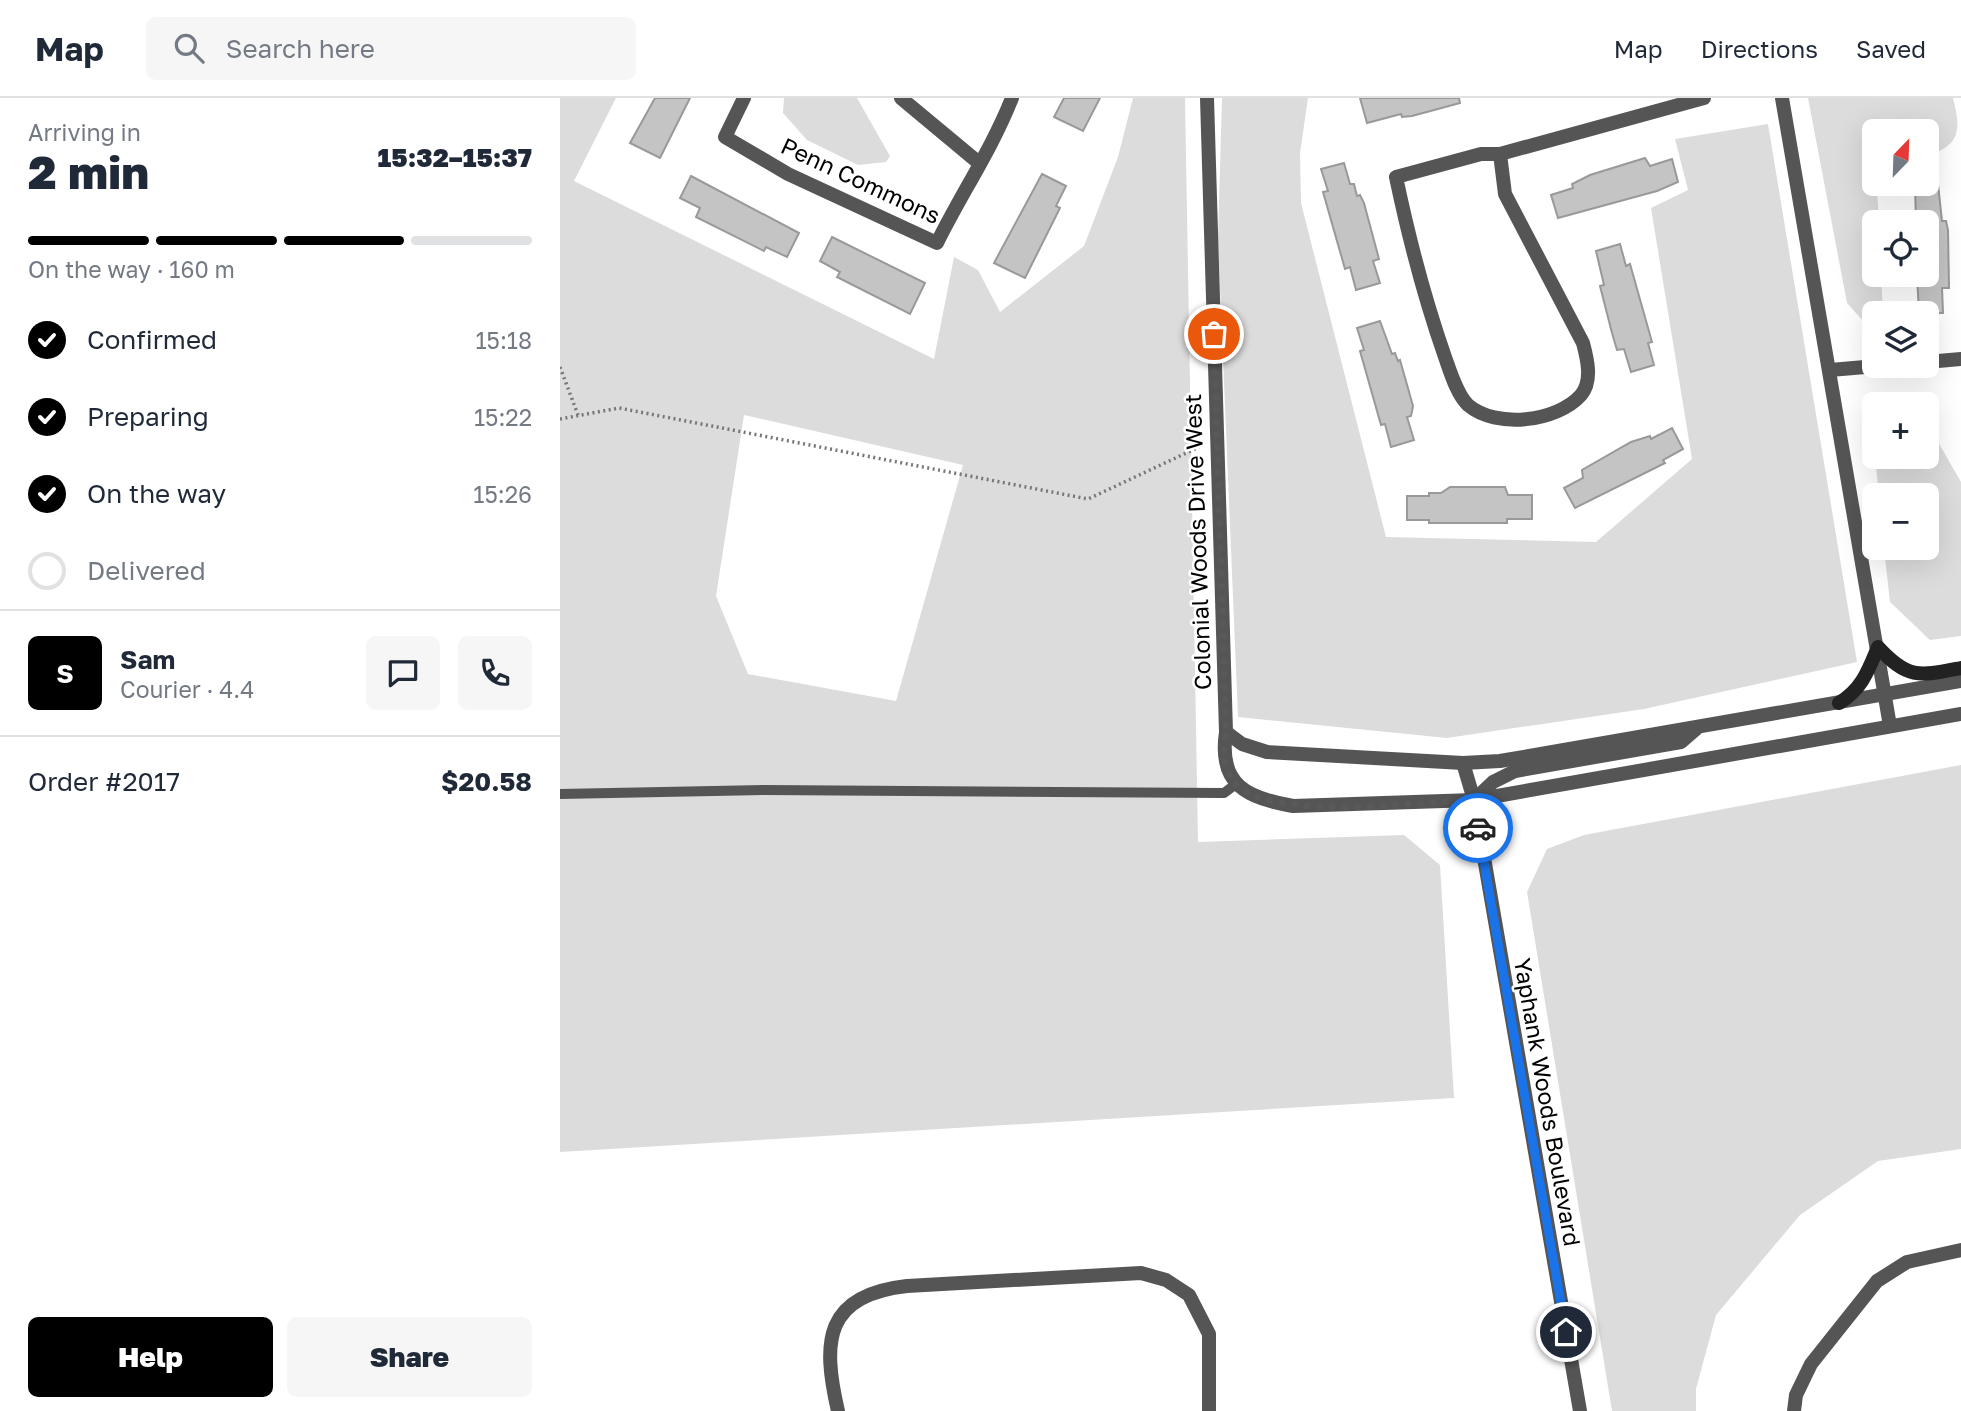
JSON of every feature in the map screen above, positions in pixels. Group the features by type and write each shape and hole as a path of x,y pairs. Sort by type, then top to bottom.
{"street":[{"name":"Penn Commons","path":"744,98 725,137 788,174 937,243 979,163 995,140 1012,98"},
{"path":"901,98 979,163"},
{"name":"Colonial Woods Drive West","path":"1207,98 1226,732"},
{"path":"1500,154 1505,194 1583,343 1588,359 1588,379 1582,394 1560,408 1528,420 1497,419 1466,403 1451,372 1427,308 1413,258 1396,177 1481,154 1500,154 1704,98"},
{"path":"1782,98 1890,726"},
{"path":"1939,361 1961,359"},
{"path":"1829,370 1862,367"},
{"path":"1878,647 1895,665 1908,672 1923,675 1961,668"},
{"path":"1839,703 1855,693 1864,680 1878,647"},
{"path":"1961,681 1500,761 1463,763 1267,752 1242,744 1226,732 1223,754 1227,771 1236,784 1269,802 1293,806 1474,800 1961,714"},
{"path":"1474,800 1493,782 1515,771 1681,742 1696,729"},
{"name":"Yaphank Woods Boulevard","path":"1463,763 1474,800 1580,1411"},
{"path":"1794,1411 1799,1388 1811,1364 1877,1281 1907,1262 1961,1250"},
{"path":"838,1411 828,1359 833,1330 849,1308 870,1292 907,1286 1141,1273 1179,1287 1198,1307 1209,1334 1209,1411"}],"lane":[{"path":"560,793 765,790 1224,793 1236,784"}],"path":[{"path":"560,368 578,415"},
{"path":"560,419 619,408 1088,499 1217,439"}],"shaded area":[{"path":"560,98 616,98 574,181 934,359 954,257 978,270 1000,312 1084,246 1118,157 1133,98 1185,98 1198,842 1404,835 1440,865 1454,1098 560,1152","holes":["744,415 963,465 896,701 748,674 716,596"]},
{"path":"784,98 857,98 890,156 886,162 858,165 807,140 783,113"},
{"path":"1222,98 1308,98 1300,153 1301,203 1386,537 1596,542 1692,459 1651,208 1688,190 1675,139 1768,124 1857,662 1644,709 1447,738 1238,717 1218,238"},
{"path":"1808,98 1953,98 1957,119 1956,135 1947,147 1939,151 1939,119 1862,119 1862,196 1877,196 1878,210 1862,210 1862,287 1882,287 1882,301 1862,301 1862,320 1847,303"},
{"path":"1939,444 1961,482 1961,636 1930,640 1890,602 1885,560 1939,560 1939,483 1878,483 1876,469 1939,469"},
{"path":"1961,765 1961,1149 1878,1161 1800,1215 1716,1315 1696,1389 1696,1411 1612,1411 1527,892 1547,849 1584,835"}],"building":[{"path":"655,98 690,98 660,158 630,143"},
{"path":"1064,98 1100,98 1083,131 1054,117"},
{"path":"1360,98 1459,98 1460,103 1412,116 1402,117 1401,114 1367,123"},
{"path":"1645,158 1650,166 1672,159 1678,182 1657,191 1558,218 1551,195 1573,188 1572,184 1590,175"},
{"path":"1344,163 1350,184 1354,184 1357,196 1360,195 1364,203 1379,259 1373,261 1380,283 1356,290 1350,267 1345,269 1323,192 1328,191 1321,169"},
{"path":"1042,174 1066,186 1056,206 1060,208 1025,278 994,263"},
{"path":"691,176 799,233 787,257 766,247 764,251 696,217 700,208 680,198"},
{"path":"1939,193 1942,221 1946,221 1948,230 1949,288 1942,288 1943,313 1939,313 1939,301 1918,301 1918,287 1939,287 1939,210 1916,210 1915,196 1939,196"},
{"path":"832,237 925,283 910,314 837,277 840,272 820,261"},
{"path":"1620,244 1626,266 1630,264 1652,342 1648,343 1654,365 1631,372 1624,349 1617,350 1612,333 1600,286 1604,285 1596,251"},
{"path":"1380,321 1392,354 1395,353 1398,361 1400,360 1413,406 1411,416 1407,417 1414,440 1391,447 1385,424 1381,425 1360,351 1364,350 1357,328"},
{"path":"1672,428 1683,449 1663,460 1665,463 1575,508 1564,488 1583,478 1582,470 1631,442 1650,436 1651,439"},
{"path":"1450,487 1505,487 1508,495 1532,495 1532,519 1507,519 1507,523 1429,523 1429,520 1407,520 1407,496 1429,496 1429,493 1441,493"}],"way so far":[{"path":"1214,334 1226,732 1223,754 1227,771 1236,784 1250,794 1269,802 1293,806 1474,800 1478,828"}],"route":[{"path":"1478,828 1566,1332"}]}
